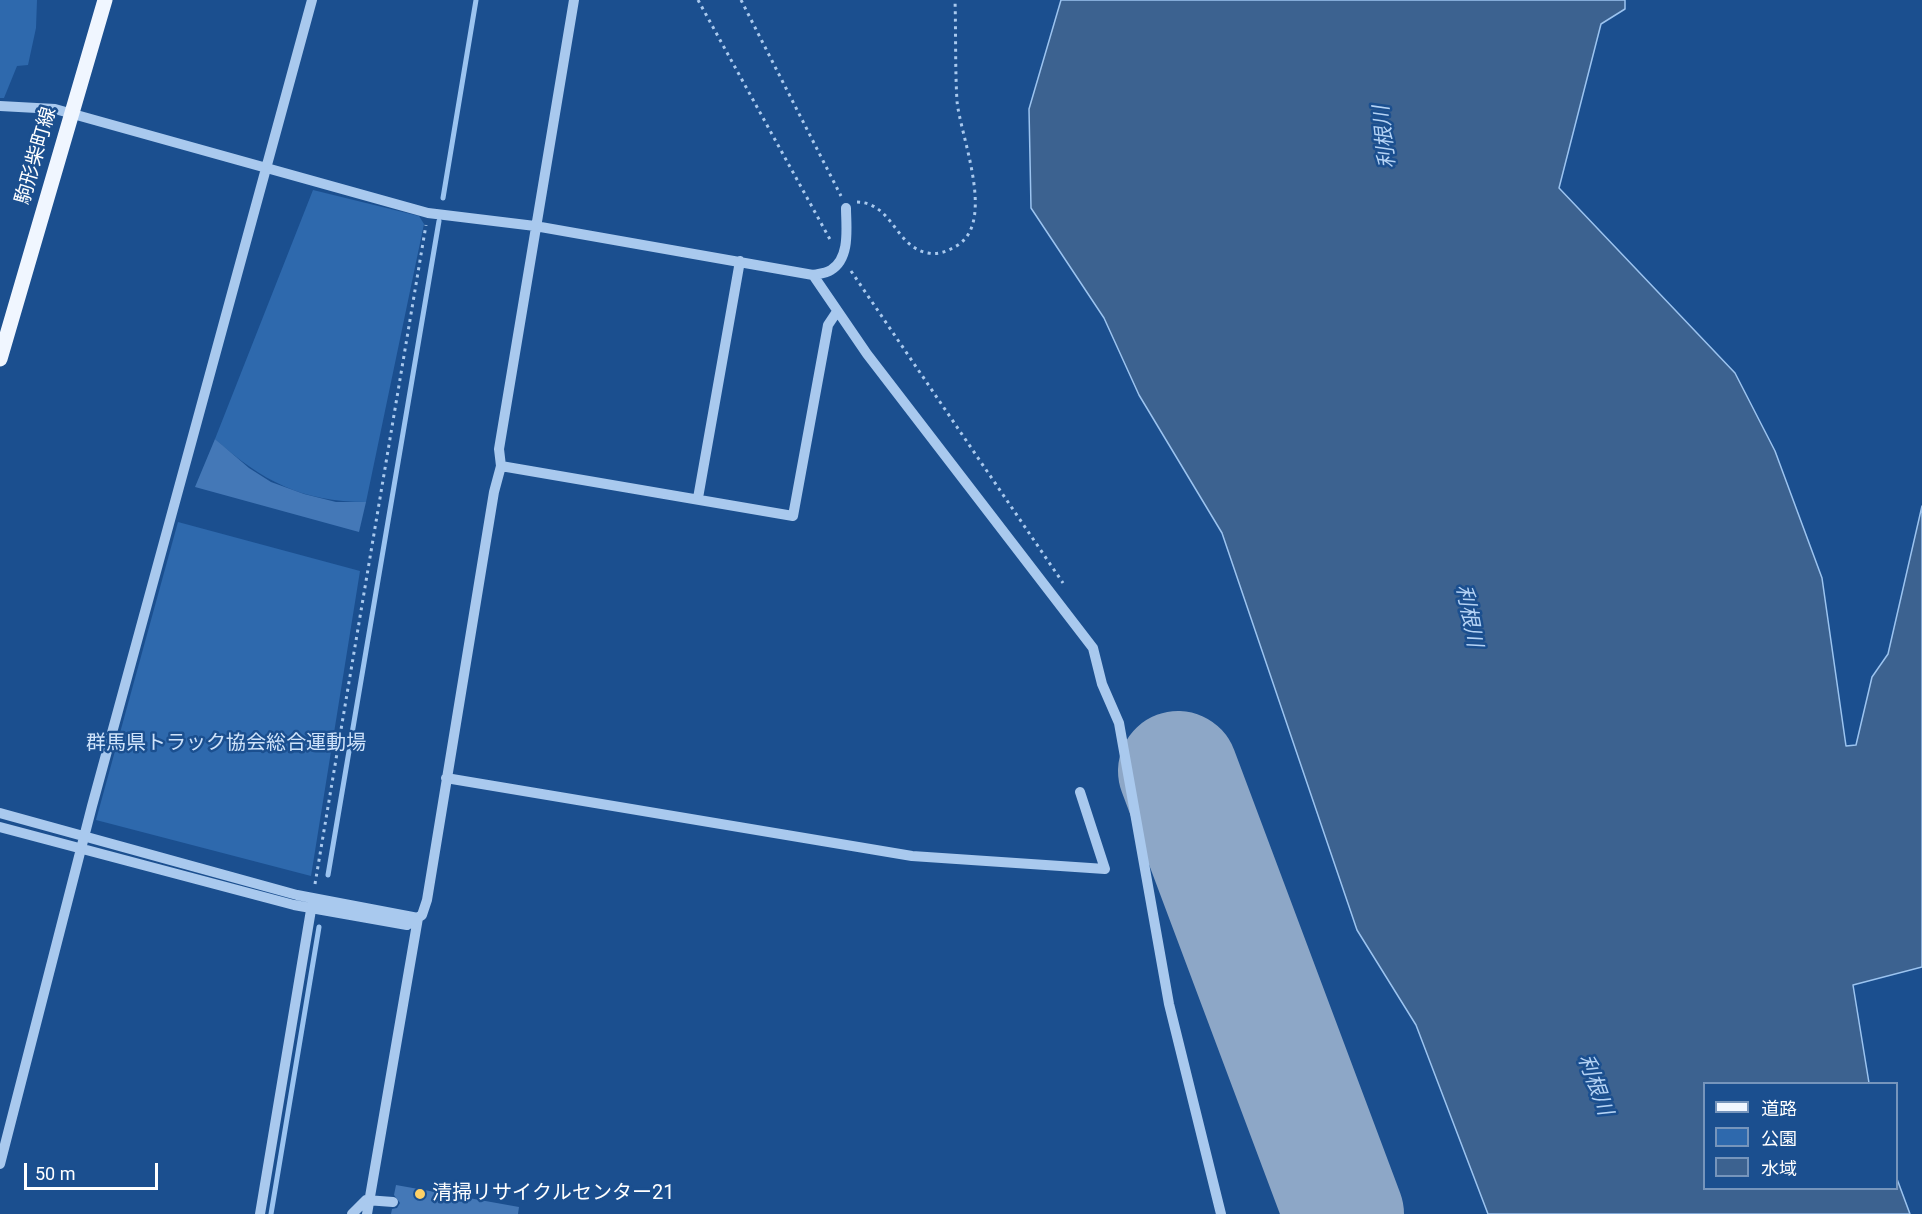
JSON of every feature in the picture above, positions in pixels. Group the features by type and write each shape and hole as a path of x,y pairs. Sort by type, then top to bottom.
{"main road":[{"name":"駒形柴町線","path":"0,360 105,0"}],"street":[{"path":"0,1164 81,849 188,464 312,0"},
{"path":"367,1214 418,918 427,900 494,492 501,466 499,449 574,0"},
{"path":"0,106 42,107 71,114 428,213 535,226 813,275 832,270 841,258 846,244 846,208"},
{"path":"698,498 740,261"},
{"path":"813,275 837,313 1093,648 1102,684 1119,723 1169,1004 1221,1214"},
{"path":"501,466 698,498 792,516 828,324 837,313"},
{"path":"446,778 912,856 1105,869 1080,792"},
{"path":"0,813 313,897 418,918"},
{"path":"0,827 311,909 407,925 418,918"},
{"path":"260,1214 313,897"},
{"path":"352,1214 366,1200 393,1202"}],"path":[{"path":"698,0 828,238"},
{"path":"741,0 846,208 857,202 868,202 883,210 893,227 908,242 926,253 947,252 963,242 972,223 974,172 957,103 955,0"},
{"path":"313,897 428,213"},
{"path":"856,279 1063,584"}],"green space":[{"path":"0,0 37,0 36,28 28,65 17,66 4,98 0,98"},
{"path":"313,190 419,216 424,224 366,502 322,498 284,486 249,467 215,439"},
{"name":"群馬県トラック協会総合運動場","path":"178,522 360,571 311,876 96,820"}],"water":[{"name":"利根川","path":"1061,0 1625,0 1625,9 1601,24 1559,188 1735,373 1775,451 1822,578 1846,746 1856,745 1872,677 1888,654 1922,506 1922,967 1853,985 1869,1082 1703,1082 1703,1190 1898,1190 1898,1182 1910,1214 1488,1214 1416,1025 1357,930 1222,533 1139,395 1104,318 1031,208 1029,109"}],"building":[{"path":"215,439 249,468 271,482 336,502 366,502 359,532 195,487"},
{"name":"清掃リサイクルセンター21","path":"396,1185 519,1207 518,1214 391,1214 392,1209 397,1208 400,1203 394,1195"}],"waterway":[{"path":"443,198 476,0"},
{"path":"328,875 439,221"},
{"path":"271,1214 319,927"}],"runway":[{"path":"1178,771 1344,1214"}],"place":[{"name":"清掃リサイクルセンター21","path":"420,1194"}]}
